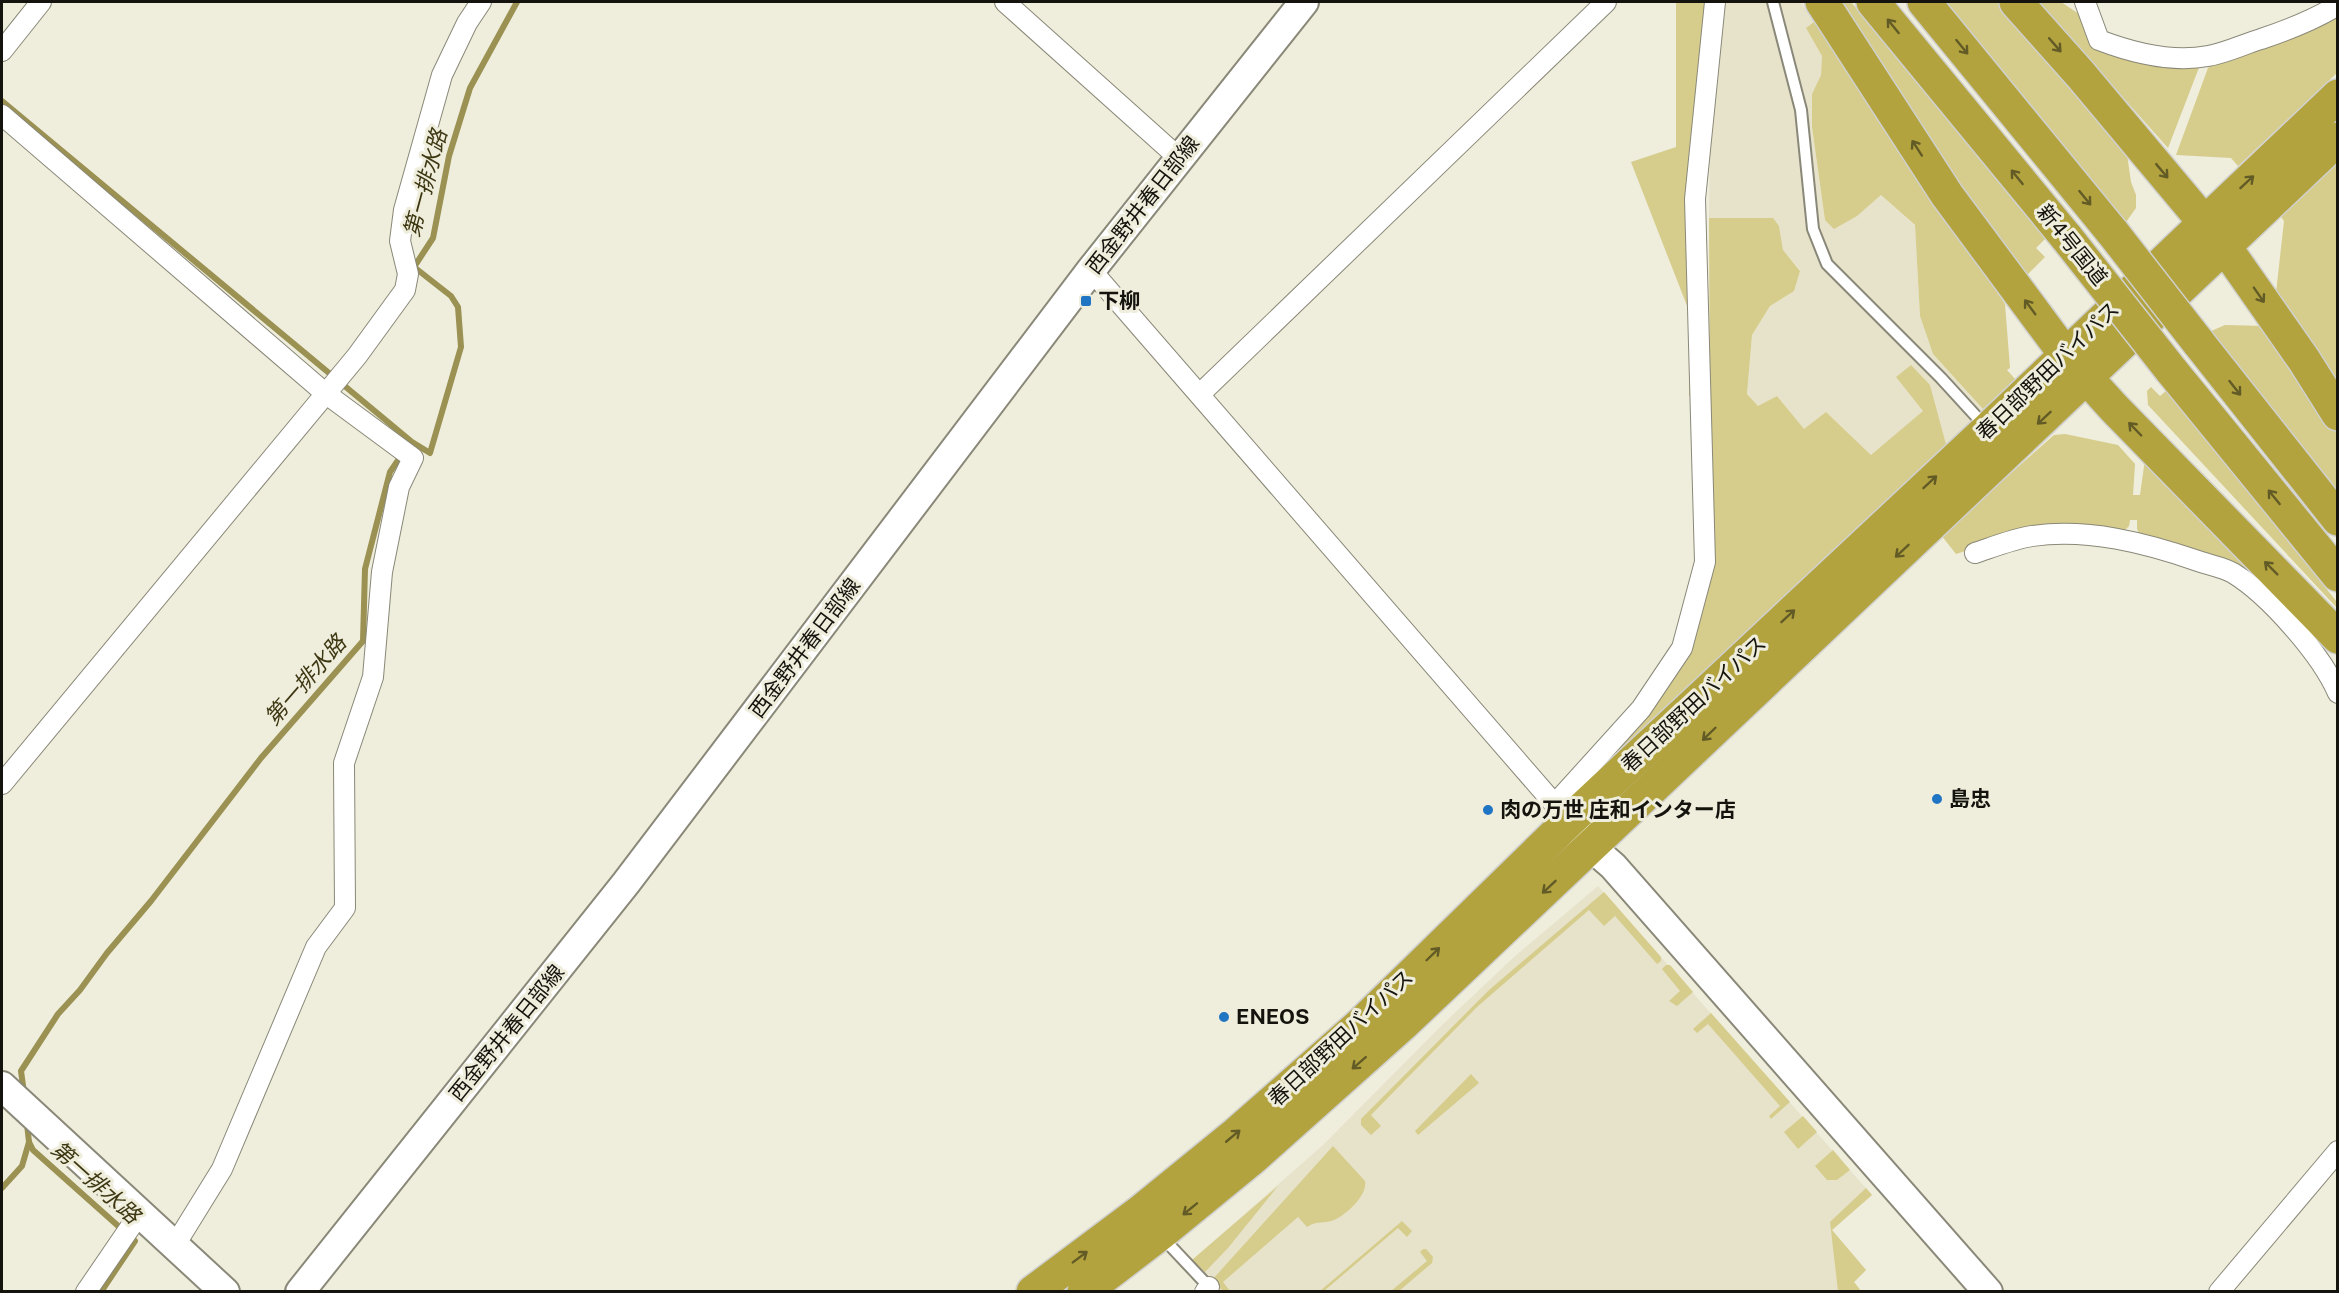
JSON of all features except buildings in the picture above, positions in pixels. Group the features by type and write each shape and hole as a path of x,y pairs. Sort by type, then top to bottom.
{"highway":[{"path":"1822,2 1947,195 2076,366 2337,637"},
{"name":"新4号国道","path":"1873,2 2067,238 2337,575"},
{"name":"新4号国道","path":"1924,2 2113,234 2337,519"},
{"path":"2016,2 2089,83 2225,247 2297,350 2337,414"},
{"name":"春日部野田バイパス","path":"1084,1292 1160,1234 1254,1157 1403,1024 1591,847 2076,366 2205,222 2337,96"},
{"name":"春日部野田バイパス","path":"1033,1292 1140,1212 1238,1133 1361,1024 1562,813 1988,429 2076,366 2225,247 2337,139"}],"main road":[{"name":"西金野井春日部線","path":"300,1292 626,884 1091,270 1304,2"},
{"path":"1562,813 1591,847 1613,866 1988,1292"},
{"path":"2,1086 225,1292"}],"street":[{"path":"2,51 41,2"},
{"path":"2,784 357,356 405,290 408,274 400,241 404,210 442,75 467,23 481,2"},
{"path":"1005,2 1179,158"},
{"path":"1200,394 1606,2"},
{"path":"1091,270 1562,813 1641,709 1682,648 1705,562 1695,199 1715,2"},
{"path":"2085,2 2099,40 2124,50 2163,58 2208,56 2285,31 2324,14 2337,5"},
{"path":"2,115 326,393 413,458 399,487 382,572 373,677 344,763 345,908 316,946 222,1168 175,1245"},
{"path":"1975,553 2031,537 2079,535 2132,541 2162,548 2232,572 2272,603 2334,683 2337,693"},
{"path":"2219,1292 2337,1151"},
{"path":"86,1292 140,1213"}],"lane":[{"path":"1773,2 1801,110 1813,229 1827,264 1941,378 1988,429"},
{"path":"1160,1234 1209,1290"}],"shaded area":[{"path":"1676,2 1707,2 1695,397 1689,396 1691,316 1631,162 1676,147"},
{"path":"1719,2 1801,2 1814,22 1806,28 1822,56 1821,75 1812,94 1812,127 1825,220 1857,216 1881,195 1915,226 1920,316 1933,354 1983,409 1946,444 1930,385 1896,377 1924,411 1871,455 1826,412 1804,430 1777,396 1758,406 1747,394 1752,335 1770,306 1794,290 1800,270 1783,250 1779,226 1709,218 1710,134"},
{"path":"1836,2 1851,2 2047,237 2036,248 2045,257 2025,277 1995,238"},
{"path":"1944,2 1999,2 2023,24 2127,154 2131,182 2136,195 2136,208 2124,225"},
{"path":"2038,2 2061,2 2088,20 2096,44 2200,65 2168,148"},
{"path":"2337,11 2337,73 2238,166 2231,158 2176,155 2208,68 2216,61"},
{"path":"1814,22 2005,304 2010,368 2007,370 2015,379 1983,409 1933,354 1920,316 1915,225 1881,195 1857,216 1834,229 1825,220 1812,127 1812,94 1821,75 1822,56 1806,28"},
{"path":"2337,158 2337,381 2276,293 2284,221 2279,214"},
{"path":"1709,218 1773,218 1779,226 1783,250 1800,271 1794,291 1770,306 1752,335 1747,394 1758,406 1777,396 1804,429 1826,412 1871,455 1923,411 1896,377 1911,365 1930,385 1946,444 1584,786 1651,698 1695,595 1710,424"},
{"path":"2225,325 2265,326 2305,380 2337,431 2337,496 2209,332"},
{"path":"2151,387 2160,396 2167,390 2337,602 2337,608 2148,405 2147,391"},
{"path":"2065,434 2118,445 2135,464 2133,495 2140,495 2145,459 2251,571 2337,653 2337,656 2269,596 2141,537 2137,529 2137,520 2130,520 2129,526 2121,534 1988,544 1956,554 1941,535 2054,435"},
{"path":"1598,886 1872,1195 1832,1230 1866,1270 1854,1282 1861,1291 1216,1292 1219,1288 1192,1260 1323,1145 1442,1025 1514,957"},
{"path":"1604,892 1661,957 1661,961 1657,964 1615,916 1604,926 1589,910 1477,1007 1371,1115 1381,1126 1371,1135 1361,1125 1361,1119 1489,990"},
{"path":"1670,965 1693,992 1677,1006 1669,1001 1680,991 1662,969"},
{"path":"1711,1013 1790,1102 1771,1119 1769,1116 1780,1106 1708,1024 1697,1033 1693,1029"},
{"path":"1471,1074 1479,1083 1418,1135 1415,1131"},
{"path":"1803,1116 1817,1132 1798,1149 1784,1132"},
{"path":"1333,1146 1365,1181 1360,1198 1344,1214 1330,1221 1307,1227 1298,1217 1223,1282 1230,1291 1223,1291 1212,1280"},
{"path":"1833,1150 1850,1170 1837,1180 1827,1180 1815,1166"},
{"path":"1278,1186 1228,1248 1205,1272 1192,1260"},
{"path":"1866,1188 1872,1195 1832,1230 1866,1270 1854,1282 1861,1291 1838,1291 1830,1222"},
{"path":"1402,1221 1412,1231 1407,1237 1398,1228 1324,1291 1320,1291"},
{"path":"1426,1249 1433,1257 1432,1263 1399,1291 1391,1291 1427,1261 1420,1252"}],"waterway":[{"path":"2,101 412,442 430,453 461,347 458,307 451,296 414,267 433,238 449,156 470,88 517,2"},
{"name":"第一排水路","path":"24,1093 21,1071 58,1014 151,901 261,758 363,641 365,569 390,472 403,453"},
{"name":"第一排水路","path":"27,1124 29,1142 33,1150 135,1241 101,1292"},
{"path":"2,1188 22,1166 29,1142"}],"place":[{"name":"下柳","path":"1086,301"},
{"name":"島忠","path":"1937,799"},
{"name":"肉の万世 庄和インター店","path":"1488,810"},
{"name":"ENEOS","path":"1224,1017"}]}
